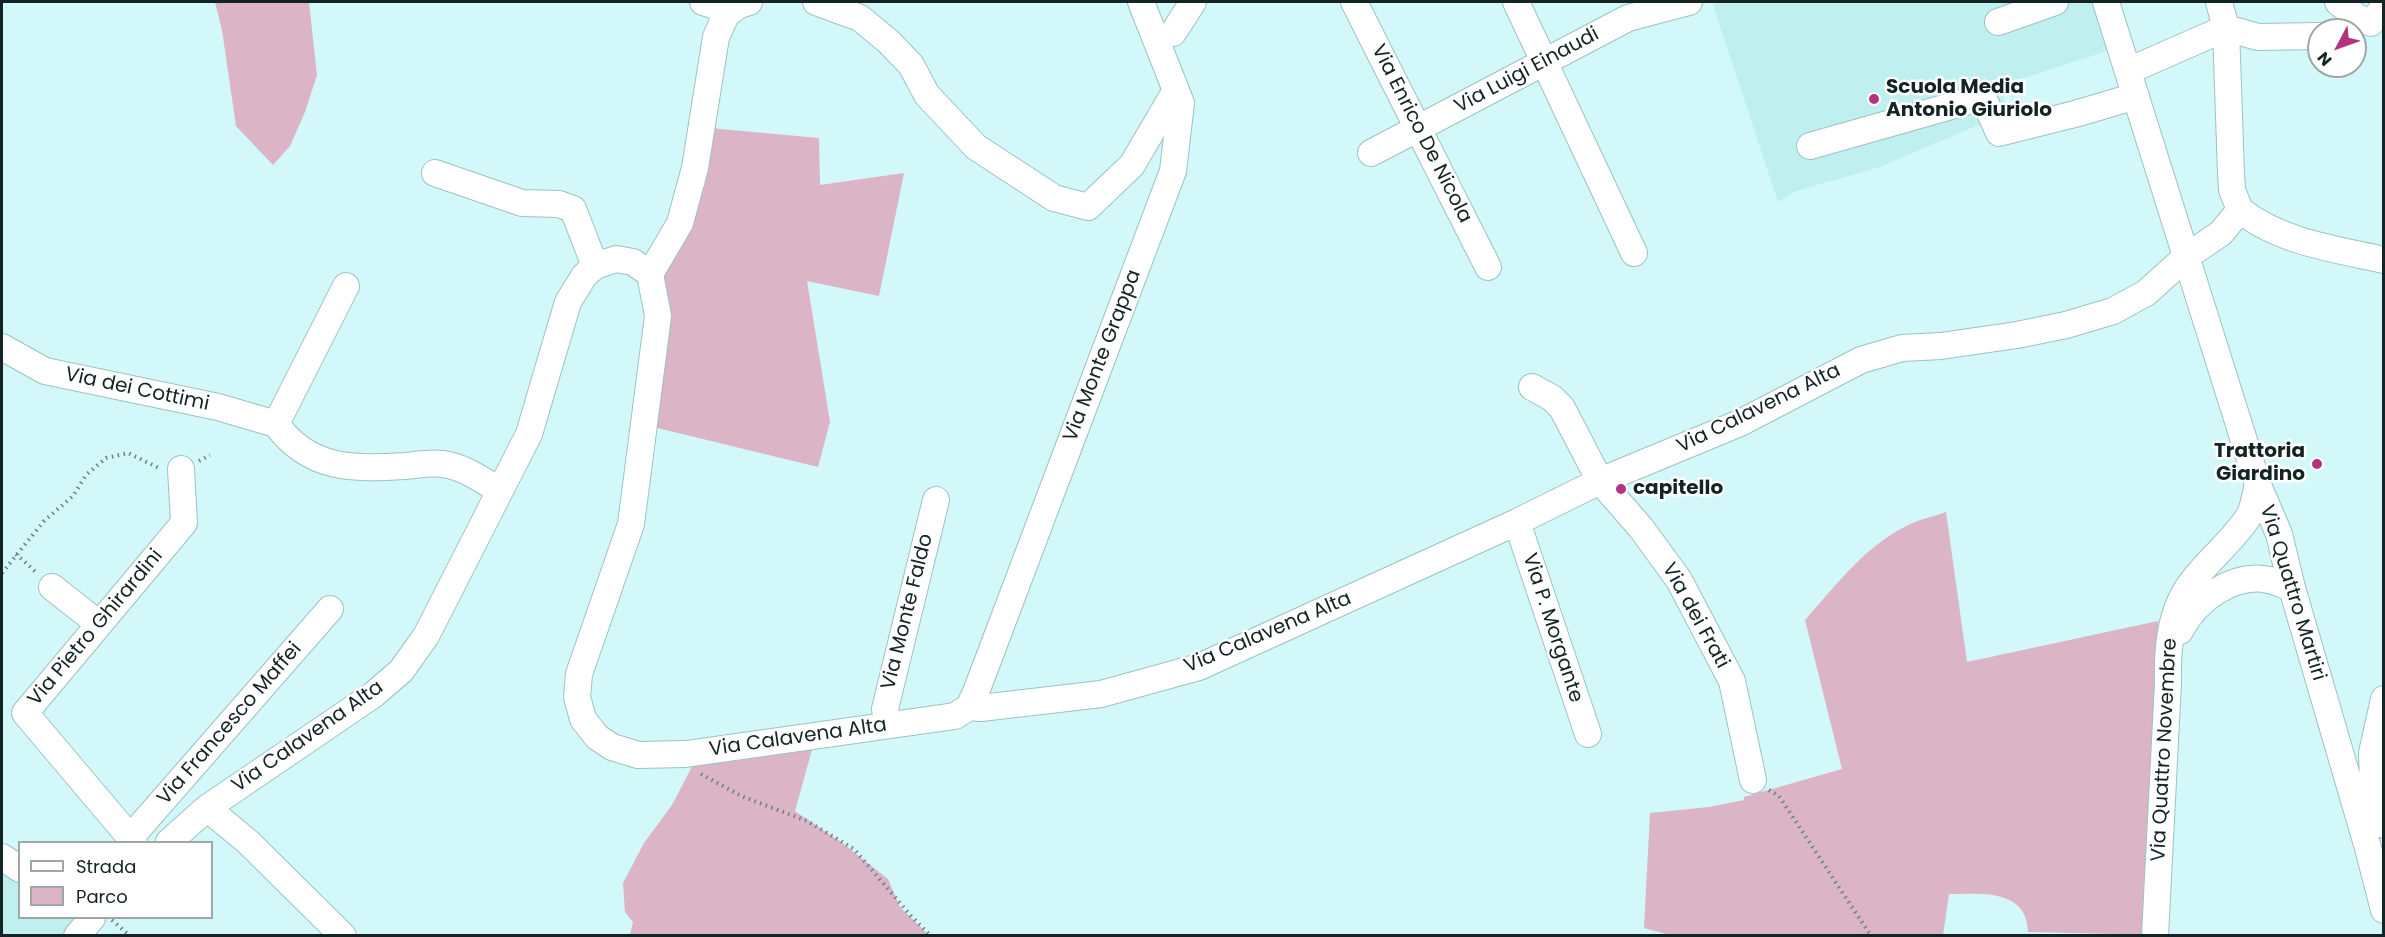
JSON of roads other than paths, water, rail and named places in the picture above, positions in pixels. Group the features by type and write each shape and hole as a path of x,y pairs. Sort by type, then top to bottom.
{"street":[{"path":"703,2 715,6 726,15"},
{"path":"435,173 522,203 559,204 573,209 595,266 616,259 633,262 650,274 680,223 694,168 716,37 726,15 739,5 749,2"},
{"path":"816,2 860,18 889,42 911,65 927,95 976,147 1054,198 1088,207 1132,165 1176,90"},
{"name":"Via Monte Grappa","path":"969,706 1173,171 1181,103 1141,2"},
{"path":"1173,33 1193,2"},
{"name":"Via Enrico De Nicola","path":"1353,2 1488,267"},
{"path":"1516,2 1634,253"},
{"name":"Via Luigi Einaudi","path":"1371,153 1544,62 1624,10 1689,2"},
{"path":"1998,22 2055,2"},
{"name":"Via Quattro Martiri","path":"2106,2 2258,485 2279,534 2292,588 2380,889 2384,910"},
{"path":"2219,2 2226,28 2232,190 2240,210 2272,230 2312,243 2384,260"},
{"path":"2338,2 2357,17 2371,23 2384,7"},
{"path":"2128,71 2226,28 2258,38 2307,36"},
{"path":"2367,36 2384,35"},
{"path":"1810,146 1983,97 1999,133 2136,96"},
{"name":"Via Calavena Alta","path":"650,274 658,316 631,524 579,674 577,697 583,719 597,737 612,747 638,755 686,754 955,716 969,706 981,708 1101,694 1199,667 1517,522 1600,481 1740,423 1861,360 1902,348 1941,346 2017,335 2066,325 2113,311 2146,293 2186,257 2221,233 2240,210"},
{"name":"Via Calavena Alta","path":"171,841 207,808 373,695 401,671 426,636 529,434 568,302 584,276 595,266"},
{"path":"346,286 276,423 287,439 306,454 356,469 440,463 457,467 500,491"},
{"name":"Via dei Cottimi","path":"2,347 45,371 218,407 276,423"},
{"name":"Via dei Frati","path":"1532,387 1552,398 1562,408 1600,481 1641,528 1679,580 1732,681 1753,780"},
{"name":"Via Pietro Ghirardini","path":"132,840 25,713 184,523 181,469"},
{"name":"Via Quattro Novembre","path":"2155,936 2167,657 2173,621 2190,583 2250,514 2258,485"},
{"name":"Via Monte Faldo","path":"888,725 885,709 936,500"},
{"name":"Via P. Morgante","path":"1517,522 1587,734"},
{"path":"2167,657 2188,615 2218,589 2252,578 2270,580 2292,588"},
{"path":"52,587 99,624"},
{"name":"Via Francesco Maffei","path":"132,840 330,609"},
{"path":"2384,699 2372,753 2373,784 2384,825"},
{"path":"207,808 248,842 343,936"},
{"path":"2,857 18,868"},
{"path":"77,936 91,919"}],"place":[{"name":"Scuola Media Antonio Giuriolo","path":"1874,99"},
{"name":"Trattoria Giardino","path":"2317,464"},
{"name":"capitello","path":"1621,489"}]}
